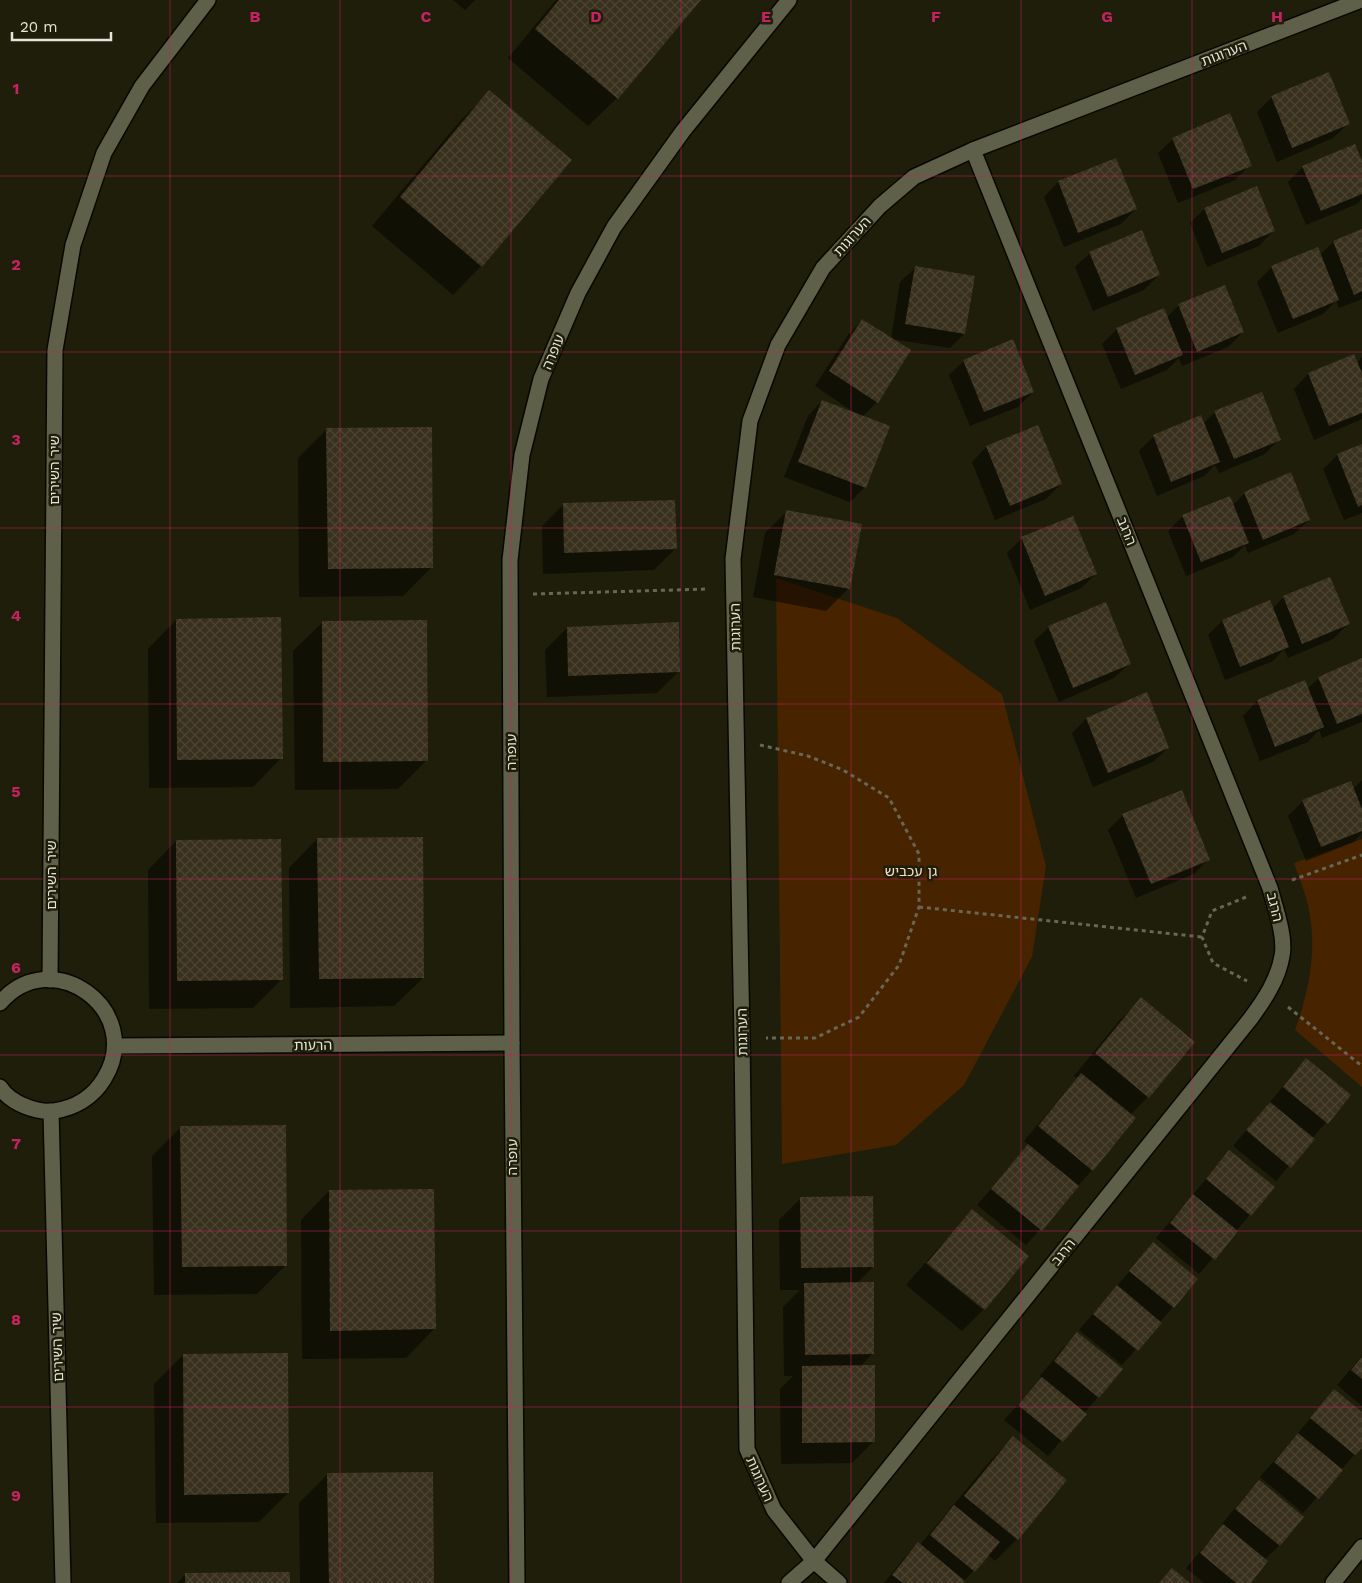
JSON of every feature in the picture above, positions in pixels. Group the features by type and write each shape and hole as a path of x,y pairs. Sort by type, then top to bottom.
{"street":[{"name":"שיר השירים","path":"50,980 55,350 73,245 104,154 142,86 208,0"},
{"name":"עופרה","path":"517,1583 510,560 522,455 541,379 578,293 614,227 683,131 789,0"},
{"name":"הערוגות","path":"839,1583 814,1561 774,1510 747,1449 738,740 733,559 750,421 778,345 823,268 880,206 914,177 973,150 1361,0"},
{"name":"הרגב","path":"789,1583 814,1561 1251,1018 1269,992 1282,955 1279,921 1270,888 973,150"},
{"path":"0,1003 23,985 50,980 67,982 88,992 98,1000 110,1021 115,1046 111,1068 98,1089 79,1103 65,1109 50,1111 20,1104 0,1088"},
{"name":"הרעות","path":"115,1046 512,1043"},
{"name":"שיר השירים","path":"50,1111 63,1583"},
{"path":"1333,1583 1362,1548"}],"path":[{"path":"510,594 734,588"},
{"path":"738,740 808,756 843,770 889,798 919,854 919,907 899,965 859,1017 815,1038 742,1038"},
{"path":"919,907 1202,937"}],"green space":[{"name":"גן עכביש","path":"776,578 897,618 1002,694 1046,866 1032,957 964,1085 896,1145 782,1164"},
{"path":"1362,839 1362,1087 1295,1030 1308,986 1312,941 1308,904 1294,863"}],"building":[{"path":"559,0 701,0 618,99 535,29"},
{"path":"1329,72 1350,124 1292,148 1271,96"},
{"path":"489,90 572,160 482,267 400,197"},
{"path":"1230,113 1252,166 1193,189 1172,138"},
{"path":"1355,144 1362,161 1362,194 1321,211 1302,166"},
{"path":"1116,158 1137,209 1078,233 1058,181"},
{"path":"1257,186 1275,231 1222,253 1204,208"},
{"path":"1362,229 1362,291 1354,295 1333,241"},
{"path":"1142,230 1160,275 1108,297 1089,252"},
{"path":"1318,247 1339,300 1293,319 1271,266"},
{"path":"915,266 975,276 965,334 905,324"},
{"path":"1225,285 1244,332 1197,352 1178,304"},
{"path":"1164,308 1183,355 1135,375 1116,328"},
{"path":"862,319 911,350 878,403 829,371"},
{"path":"1013,339 1034,392 984,412 963,360"},
{"path":"1354,354 1362,373 1362,413 1329,426 1308,373"},
{"path":"1262,392 1281,440 1234,459 1214,411"},
{"path":"822,400 890,426 866,488 798,462"},
{"path":"1201,415 1220,462 1171,482 1153,435"},
{"path":"1038,425 1062,484 1010,506 986,446"},
{"path":"432,427 433,568 328,569 326,428"},
{"path":"1362,444 1362,505 1358,507 1337,454"},
{"path":"1291,472 1310,520 1263,540 1244,492"},
{"path":"1230,496 1249,543 1201,562 1182,515"},
{"path":"675,500 677,549 564,553 563,503"},
{"path":"786,510 862,524 850,589 774,575"},
{"path":"1073,516 1097,574 1045,596 1021,537"},
{"path":"1330,577 1350,624 1302,644 1283,596"},
{"path":"1270,600 1289,647 1240,667 1222,620"},
{"path":"1106,602 1131,664 1073,688 1048,626"},
{"path":"281,617 283,759 177,760 176,619"},
{"path":"427,620 428,761 323,762 322,621"},
{"path":"679,622 680,672 568,676 567,627"},
{"path":"1362,658 1362,714 1337,724 1318,677"},
{"path":"1305,680 1324,727 1275,747 1257,700"},
{"path":"1147,692 1169,748 1108,773 1086,718"},
{"path":"1351,781 1362,809 1362,831 1321,847 1302,800"},
{"path":"1182,790 1210,860 1151,884 1122,814"},
{"path":"423,837 424,978 319,979 317,838"},
{"path":"281,839 283,980 177,981 176,840"},
{"path":"1141,997 1195,1042 1149,1098 1095,1053"},
{"path":"1306,1058 1351,1095 1328,1124 1283,1087"},
{"path":"1081,1073 1136,1118 1093,1171 1038,1126"},
{"path":"1270,1102 1315,1139 1291,1168 1246,1130"},
{"path":"286,1125 287,1266 182,1267 180,1126"},
{"path":"1028,1144 1079,1186 1042,1231 991,1189"},
{"path":"1229,1150 1275,1187 1251,1216 1206,1179"},
{"path":"434,1189 436,1329 330,1331 329,1190"},
{"path":"1193,1194 1238,1231 1215,1260 1170,1223"},
{"path":"873,1196 874,1267 801,1268 800,1197"},
{"path":"972,1209 1029,1256 985,1310 927,1263"},
{"path":"1153,1242 1198,1279 1174,1308 1129,1271"},
{"path":"874,1282 874,1354 805,1355 804,1283"},
{"path":"1117,1285 1162,1323 1138,1351 1093,1314"},
{"path":"1077,1332 1123,1369 1099,1398 1054,1361"},
{"path":"288,1353 289,1493 184,1495 183,1354"},
{"path":"1362,1357 1362,1379 1351,1370"},
{"path":"875,1365 875,1442 802,1443 802,1366"},
{"path":"1042,1377 1087,1414 1063,1442 1018,1405"},
{"path":"1334,1389 1362,1412 1362,1448 1355,1455 1310,1418"},
{"path":"1298,1433 1343,1470 1319,1499 1274,1462"},
{"path":"1013,1436 1067,1480 1018,1540 964,1496"},
{"path":"433,1472 434,1583 329,1583 327,1473"},
{"path":"1259,1480 1304,1517 1280,1546 1235,1509"},
{"path":"954,1505 1000,1542 975,1572 930,1535"},
{"path":"1223,1524 1268,1561 1251,1583 1236,1583 1200,1553"},
{"path":"918,1542 965,1581 963,1583 903,1583 892,1575"},
{"path":"1172,1568 1190,1583 1159,1583"},
{"path":"290,1572 290,1583 185,1583 185,1573"}]}
